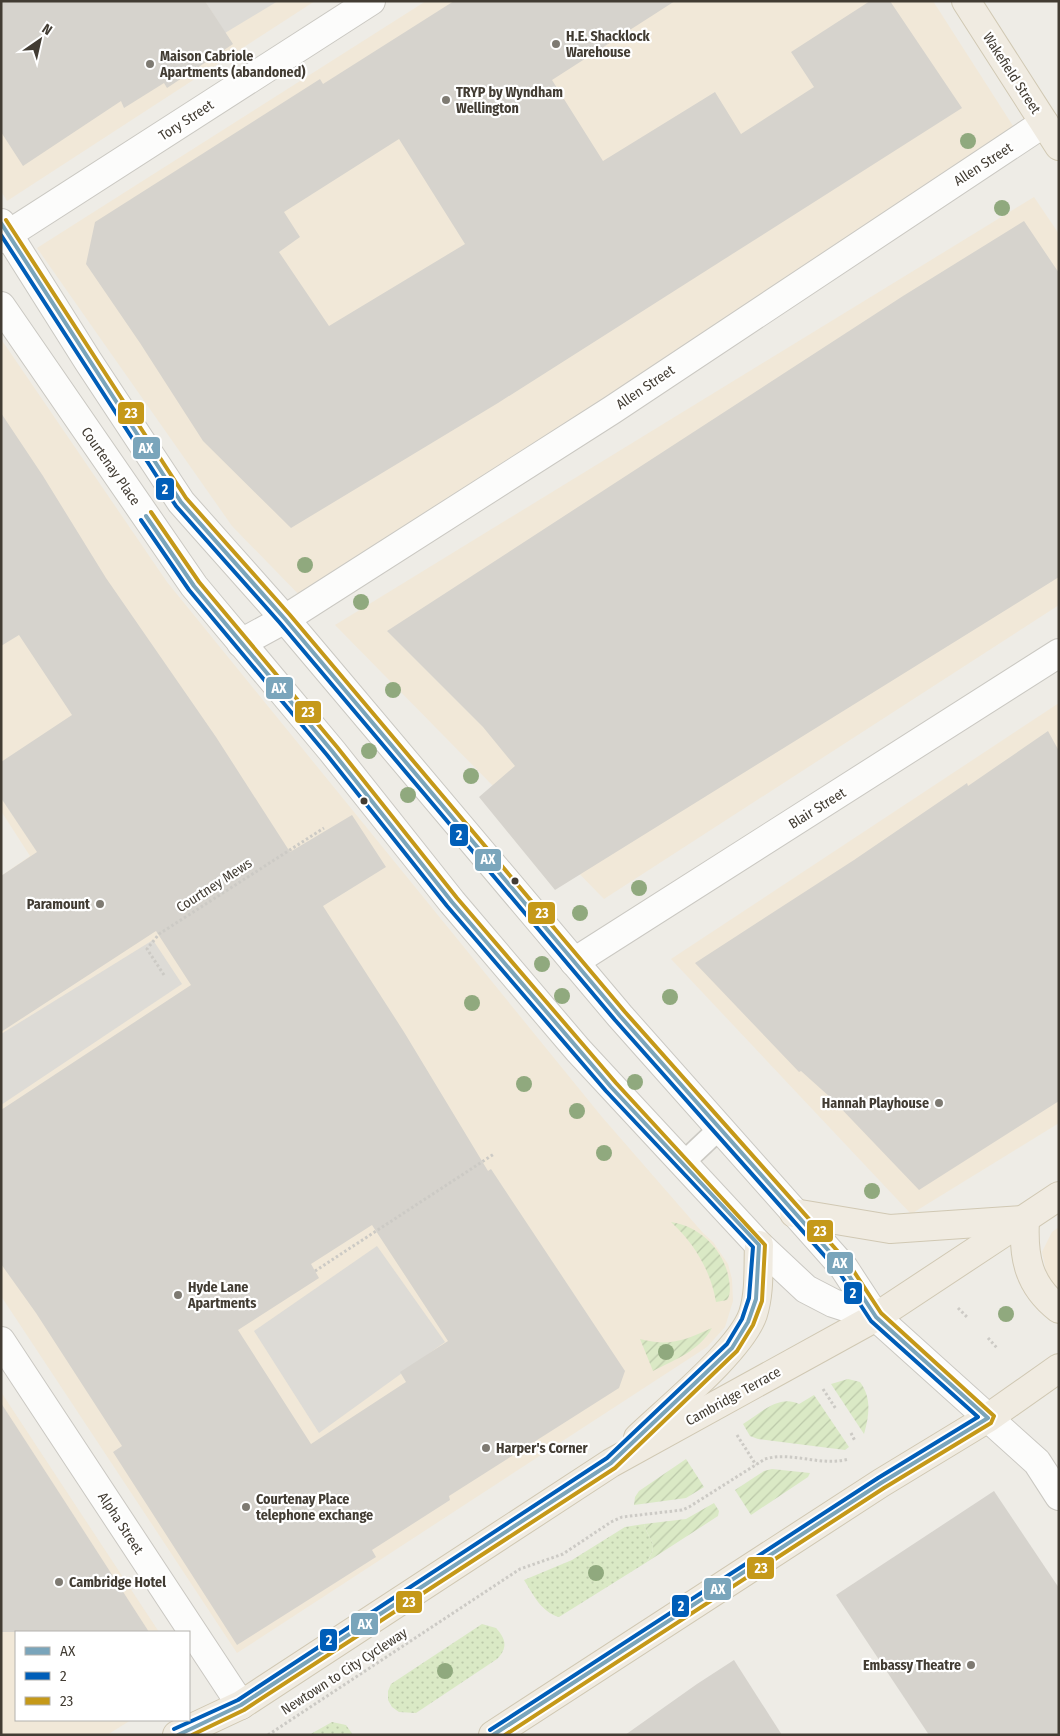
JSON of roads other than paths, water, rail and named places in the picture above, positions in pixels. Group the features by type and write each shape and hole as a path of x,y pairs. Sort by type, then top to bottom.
{"main road":[{"name":"Wakefield Street","path":"966,1 1059,146"},
{"name":"Cambridge Terrace","path":"177,1735 241,1705 611,1463 876,1317 1059,1196"},
{"path":"794,1212 890,1229 1025,1220 1024,1244 1035,1283 1046,1298 1059,1309"},
{"path":"611,1463 732,1348 745,1329 752,1315 757,1294 759,1245"},
{"path":"492,1735 881,1482 988,1418 1059,1368"}],"street":[{"name":"Tory Street","path":"4,232 371,1"},
{"name":"Allen Street","path":"241,643 285,619 612,410 1044,123"},
{"name":"Courtenay Place","path":"4,232 181,502 285,619 574,962 850,1275 876,1317 1037,1462 1059,1496"},
{"name":"Courtenay Place","path":"1,306 186,575 332,751 452,902 578,1050 759,1245 806,1289 833,1303 876,1317"},
{"name":"Blair Street","path":"574,962 1059,653"},
{"name":"Alpha Street","path":"1,1341 241,1705"}],"lane":[{"path":"682,1164 720,1128"}],"place":[{"name":"H.E. Shacklock Warehouse","path":"556,44"},
{"name":"Maison Cabriole Apartments (abandoned)","path":"150,64"},
{"name":"TRYP by Wyndham Wellington","path":"446,100"},
{"name":"Paramount","path":"100,904"},
{"name":"Hannah Playhouse","path":"939,1103"},
{"name":"Hyde Lane Apartments","path":"178,1295"},
{"name":"Harper's Corner","path":"486,1448"},
{"name":"Courtenay Place telephone exchange","path":"246,1507"},
{"name":"Cambridge Hotel","path":"59,1582"},
{"name":"Embassy Theatre","path":"971,1665"}]}
